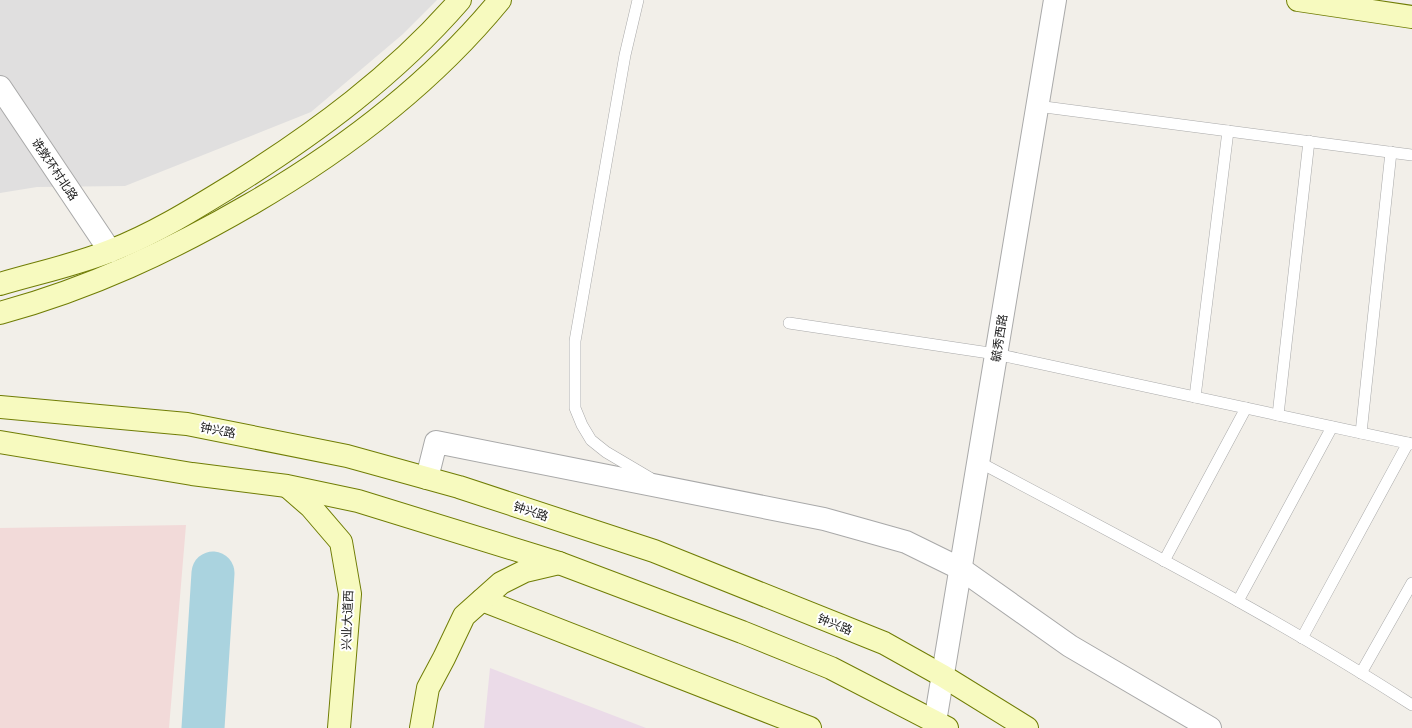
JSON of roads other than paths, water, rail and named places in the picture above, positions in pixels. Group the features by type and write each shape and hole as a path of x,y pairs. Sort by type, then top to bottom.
{"main road":[{"path":"0,284 110,251 170,223 287,152 334,118 401,60 460,0"},
{"path":"0,313 36,303 152,258 202,233 308,170 401,101 445,60 500,0"},
{"path":"1298,0 1412,16"},
{"name":"钟兴路","path":"0,407 187,424 347,456 460,487 654,551 884,643 943,676 1027,728"},
{"path":"0,442 192,474 288,486 358,501 560,563 831,668 939,726"},
{"name":"兴业大道西","path":"288,486 311,508 341,542 350,594 339,728"},
{"path":"421,728 428,688 464,616 501,583 525,571 560,563"},
{"path":"482,600 810,728"}],"street":[{"name":"毓秀西路","path":"939,726 943,676 1055,0"},
{"name":"诜敦环村北路","path":"0,87 110,251"},
{"path":"426,478 436,442 824,519 906,542 961,569 1070,646 1210,728"}],"lane":[{"path":"638,0 625,55 575,341 575,408 582,425 591,440 606,452 668,488"},
{"path":"1038,106 1412,155"},
{"path":"1195,397 1228,131"},
{"path":"1278,415 1309,141"},
{"path":"1361,433 1391,152"},
{"path":"789,323 996,354 1410,444 1302,638"},
{"path":"1164,561 1246,408"},
{"path":"1238,601 1332,426"},
{"path":"978,462 1238,601 1361,673 1412,705"},
{"path":"1361,673 1412,583"}],"waterway":[{"path":"203,728 213,573"}]}
